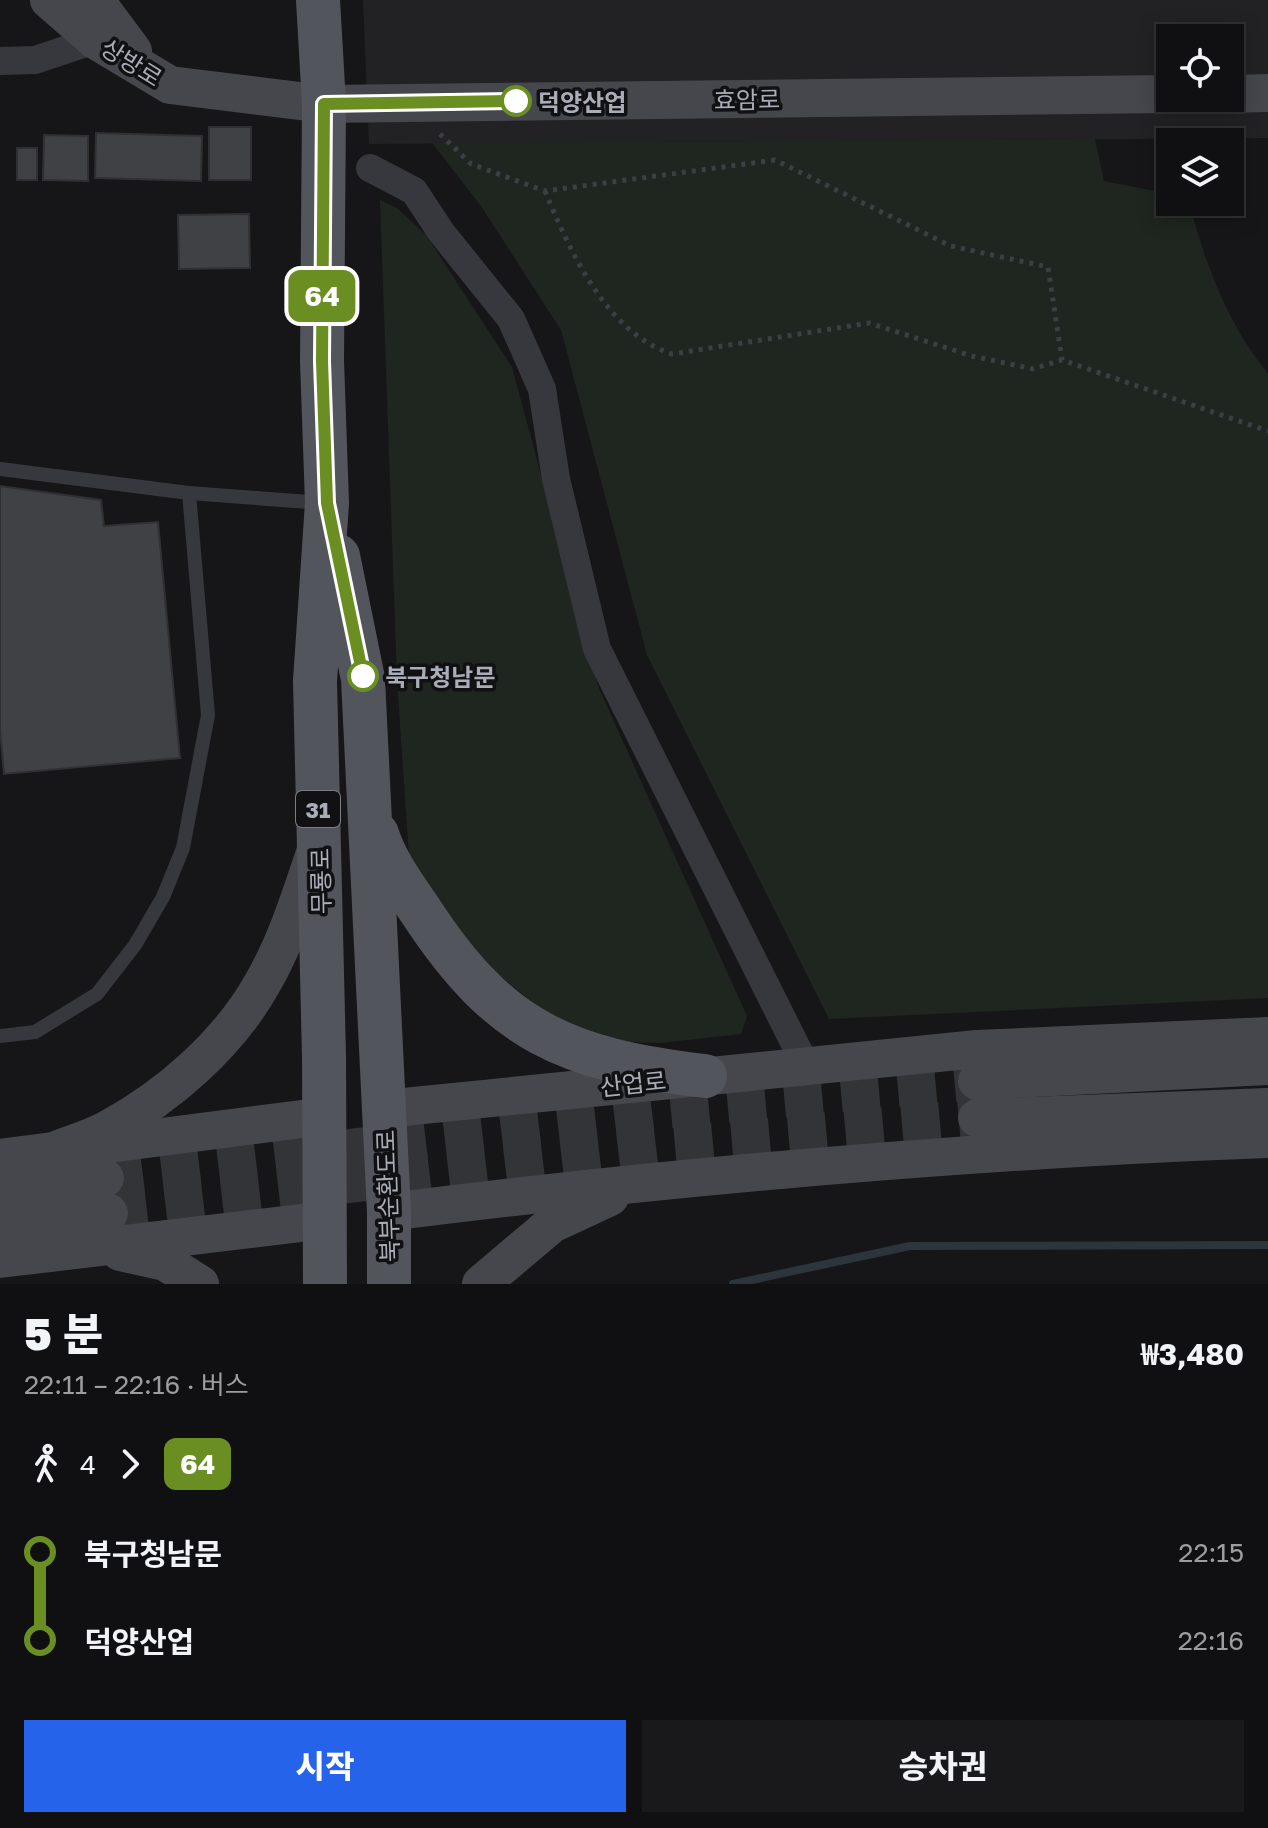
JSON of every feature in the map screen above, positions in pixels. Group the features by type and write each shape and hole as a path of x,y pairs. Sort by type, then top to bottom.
{"main road":[{"name":"상방로","path":"49,0 95,40 170,85 324,104"},
{"path":"95,0 149,72"},
{"name":"무룡로","path":"318,0 324,104 322,361 327,503 315,681 325,1116"},
{"path":"1244,94 1268,93"},
{"name":"효암로","path":"324,104 1156,94"},
{"name":"무룡로","path":"327,503 363,679 384,1109"},
{"path":"370,810 393,871 442,944 498,1003 530,1028 600,1059 705,1076"},
{"path":"51,1152 106,1130 149,1103 198,1063 234,1028 263,983 291,920 319,843"},
{"name":"산업로","path":"0,1158 384,1109 805,1064 977,1049 1268,1036"},
{"path":"977,1081 1268,1066"},
{"path":"977,1118 1268,1107"},
{"name":"북부순환도로","path":"384,1109 389,1284"},
{"name":"31","path":"325,1116 325,1284"},
{"path":"0,1259 666,1178 978,1152 1268,1139"},
{"path":"481,1284 552,1224 589,1204 666,1178"},
{"path":"0,1191 107,1195 0,1228"},
{"path":"90,1248 135,1253 165,1262 200,1284"}],"street":[{"path":"0,61 35,60 95,40"},
{"path":"370,168 414,191 441,232 511,319 542,389 556,479 597,649 805,1064"}],"lane":[{"path":"0,469 189,493 327,503"},
{"path":"0,1036 35,1032 97,994 135,945 163,897 183,848 208,715 189,493"}],"path":[{"path":"429,133 441,134 471,164 545,191 775,160 951,246 1048,267 1062,360"},
{"path":"545,191 573,260 614,314 656,349 672,354 869,323 972,356 1033,369 1062,360 1268,431"}],"shaded area":[{"path":"363,0 1268,0 1268,138 1244,138 1244,128 1156,128 1156,139 369,144"},
{"path":"1095,139 1104,181 1156,191 1156,216 1193,216 1229,314 1268,373 1268,998 829,1019 647,655 561,330 481,206 432,143"},
{"path":"380,200 397,208 426,235 512,367 598,686 747,1016 741,1034 661,1043 608,1041 566,1029 463,946 409,857 397,680"}],"building":[{"path":"209,127 251,127 251,180 209,180"},
{"path":"96,133 202,136 201,181 95,178"},
{"path":"44,135 88,136 88,181 43,180"},
{"path":"17,148 37,148 37,180 17,180"},
{"path":"249,214 250,268 179,269 178,215"},
{"path":"0,486 101,500 104,526 158,522 180,758 4,774 0,730"}],"waterway":[{"path":"733,1284 910,1246 1268,1245"}],"tunnel":[{"path":"105,1178 661,1110 977,1081"},
{"path":"109,1213 664,1146 977,1118"}],"bus line":[{"name":"64","path":"363,676 327,503 322,361 324,104 516,101"}],"place":[{"name":"덕양산업","path":"516,101"},
{"name":"북구청남문","path":"363,676"}]}
